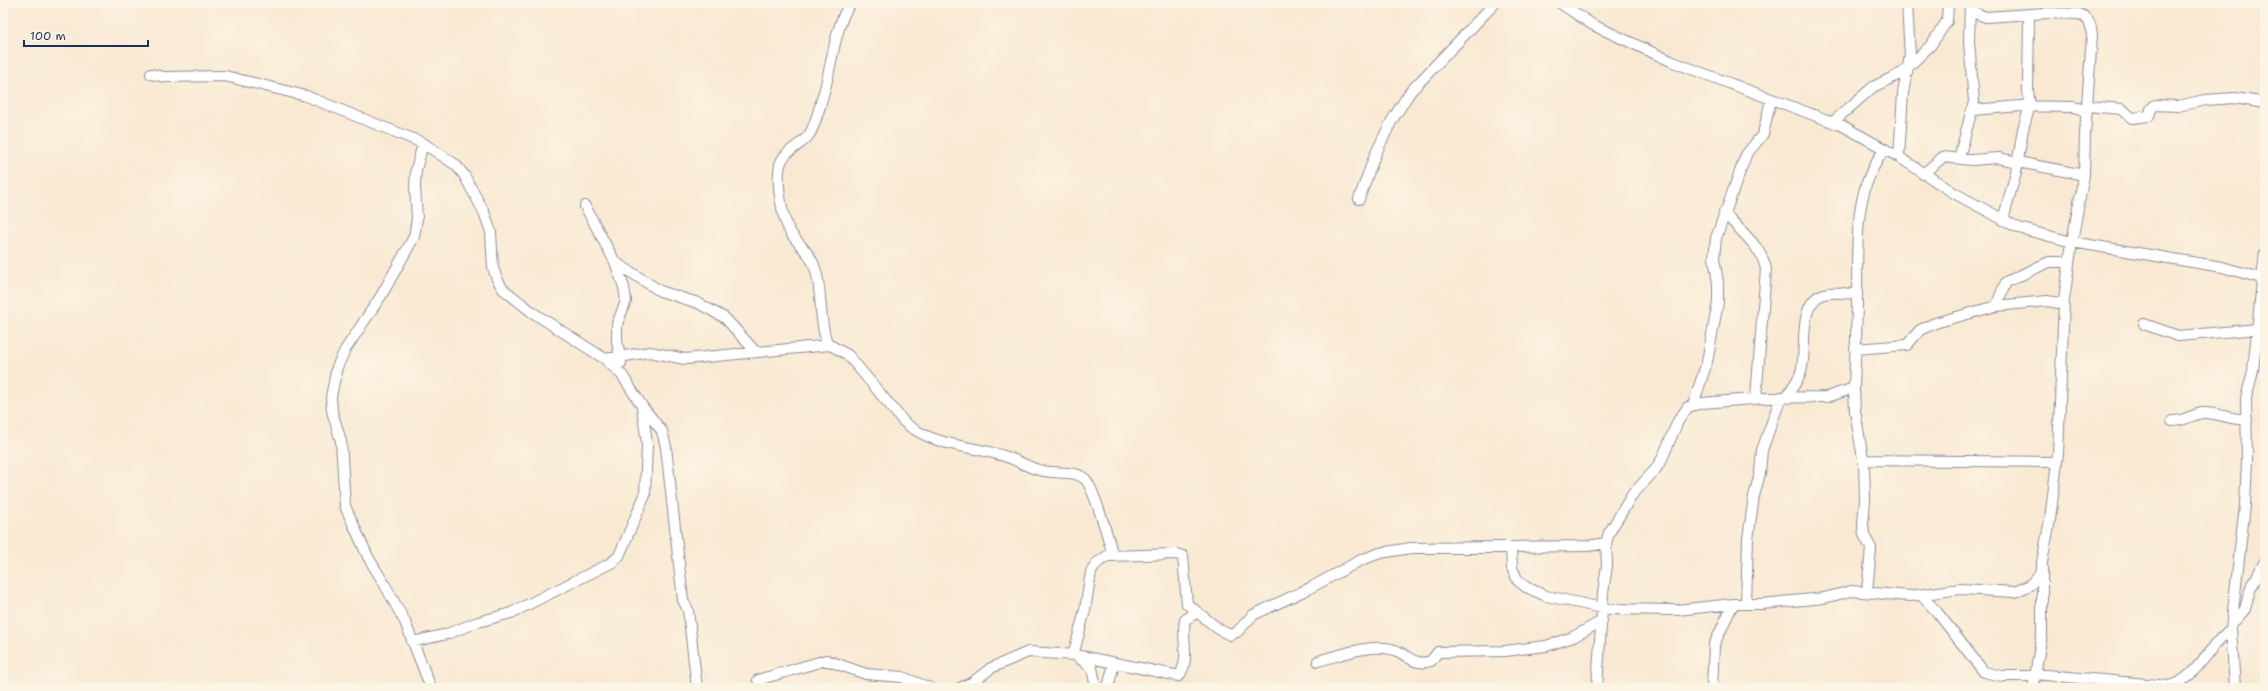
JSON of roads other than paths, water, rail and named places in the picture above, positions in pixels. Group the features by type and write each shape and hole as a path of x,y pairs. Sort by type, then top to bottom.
{"street":[{"path":"851,3 844,12 828,78 812,128 803,141 784,157 779,167 780,188 787,226 792,235 810,255 816,269 820,287 823,331 826,340 830,345 848,355 904,422 931,440 1002,455 1036,469 1073,474 1086,479 1093,490 1112,553 1110,556"},
{"path":"1359,199 1375,155 1391,122 1410,92 1495,3"},
{"path":"1560,3 1593,25 1673,62 1833,122 1899,157 1923,174 2003,220 2048,237 2222,267 2264,279"},
{"path":"1899,157 1907,69 1910,56 1907,3"},
{"path":"1833,122 1873,87 1898,77 1931,45 1942,31 1947,20 1948,3"},
{"path":"1970,4 1971,10 1979,16 2029,15 2046,8 2083,15 2090,22 2092,39 2084,175 2072,242 2064,304 2057,462 2041,573 2042,634 2033,688"},
{"path":"1959,158 1973,110 1974,92 1969,42 1970,4"},
{"path":"2003,220 2017,162 2023,129 2030,106 2028,90 2029,15"},
{"path":"151,74 164,77 225,76 306,96 423,143 446,156 464,175 484,212 491,232 493,268 496,279 504,289 532,312 605,359 622,375 642,406 662,431 666,447 683,600 688,610 697,688"},
{"path":"1973,110 2030,106 2078,108 2084,110 2122,109 2132,118 2149,116 2151,109 2156,105 2178,106 2205,100 2235,98 2265,103"},
{"path":"1693,405 1706,362 1718,302 1718,283 1714,258 1716,238 1724,212 1746,155 1763,134 1771,99"},
{"path":"423,143 416,170 415,186 417,220 414,237 381,296 345,350 337,367 331,397 332,411 341,441 345,506 365,551 405,622 431,688"},
{"path":"1867,592 1871,548 1864,534 1863,524 1866,500 1863,460 1855,411 1854,388 1860,210 1872,168 1885,149"},
{"path":"1923,174 1943,157 1978,160 1998,158 2084,175"},
{"path":"586,206 615,262 624,287 626,301 617,324 617,341 622,375"},
{"path":"1724,212 1739,231 1759,249 1766,269 1756,398"},
{"path":"2235,688 2231,626 2245,505 2247,460 2246,398 2253,372 2264,279 2265,252"},
{"path":"615,262 660,291 698,303 724,318 755,351"},
{"path":"1996,306 2006,282 2049,262 2069,262"},
{"path":"1746,604 1748,539 1754,496 1760,473 1762,450 1784,396 1801,371 1805,324 1811,303 1818,296 1825,294 1857,294"},
{"path":"1855,348 1907,344 1920,330 1935,323 1996,306 2047,301 2064,304"},
{"path":"2144,324 2178,336 2258,329"},
{"path":"605,359 620,358 650,352 685,359 755,351 830,345"},
{"path":"1597,688 1603,609 1602,592 1607,565 1606,543 1609,533 1632,495 1662,460 1684,412 1693,405 1784,396 1827,397 1854,388"},
{"path":"412,642 447,634 478,622 511,613 544,597 568,583 604,567 619,556 645,495 646,445 642,406"},
{"path":"2172,421 2185,421 2202,413 2215,413 2234,419 2247,419"},
{"path":"1863,460 2057,462"},
{"path":"1096,688 1092,668 1074,652 1085,610 1091,572 1097,563 1110,556 1176,554 1183,556 1186,602 1189,607 1220,630 1233,634 1254,615 1323,582 1361,560 1380,553 1411,548 1588,546 1606,543"},
{"path":"1511,547 1512,568 1518,581 1526,587 1546,596 1603,609 1677,610 1733,604 1808,600 1850,591 1921,595 1960,589 2015,592 2030,585 2041,573"},
{"path":"1921,595 1938,612 1984,672 2002,676 2035,675 2155,686 2182,686 2218,640 2245,609 2250,590 2265,560"},
{"path":"2234,607 2250,590"},
{"path":"1712,688 1714,646 1733,604"},
{"path":"960,688 973,682 991,668 1028,652 1077,656 1179,676 1183,670 1184,663 1185,620 1197,612"},
{"path":"1318,661 1370,648 1392,649 1409,659 1422,662 1431,661 1438,652 1505,651 1546,646 1573,637 1602,620"},
{"path":"758,680 826,660 866,674 902,678 930,688"},
{"path":"1108,688 1114,663"}]}
